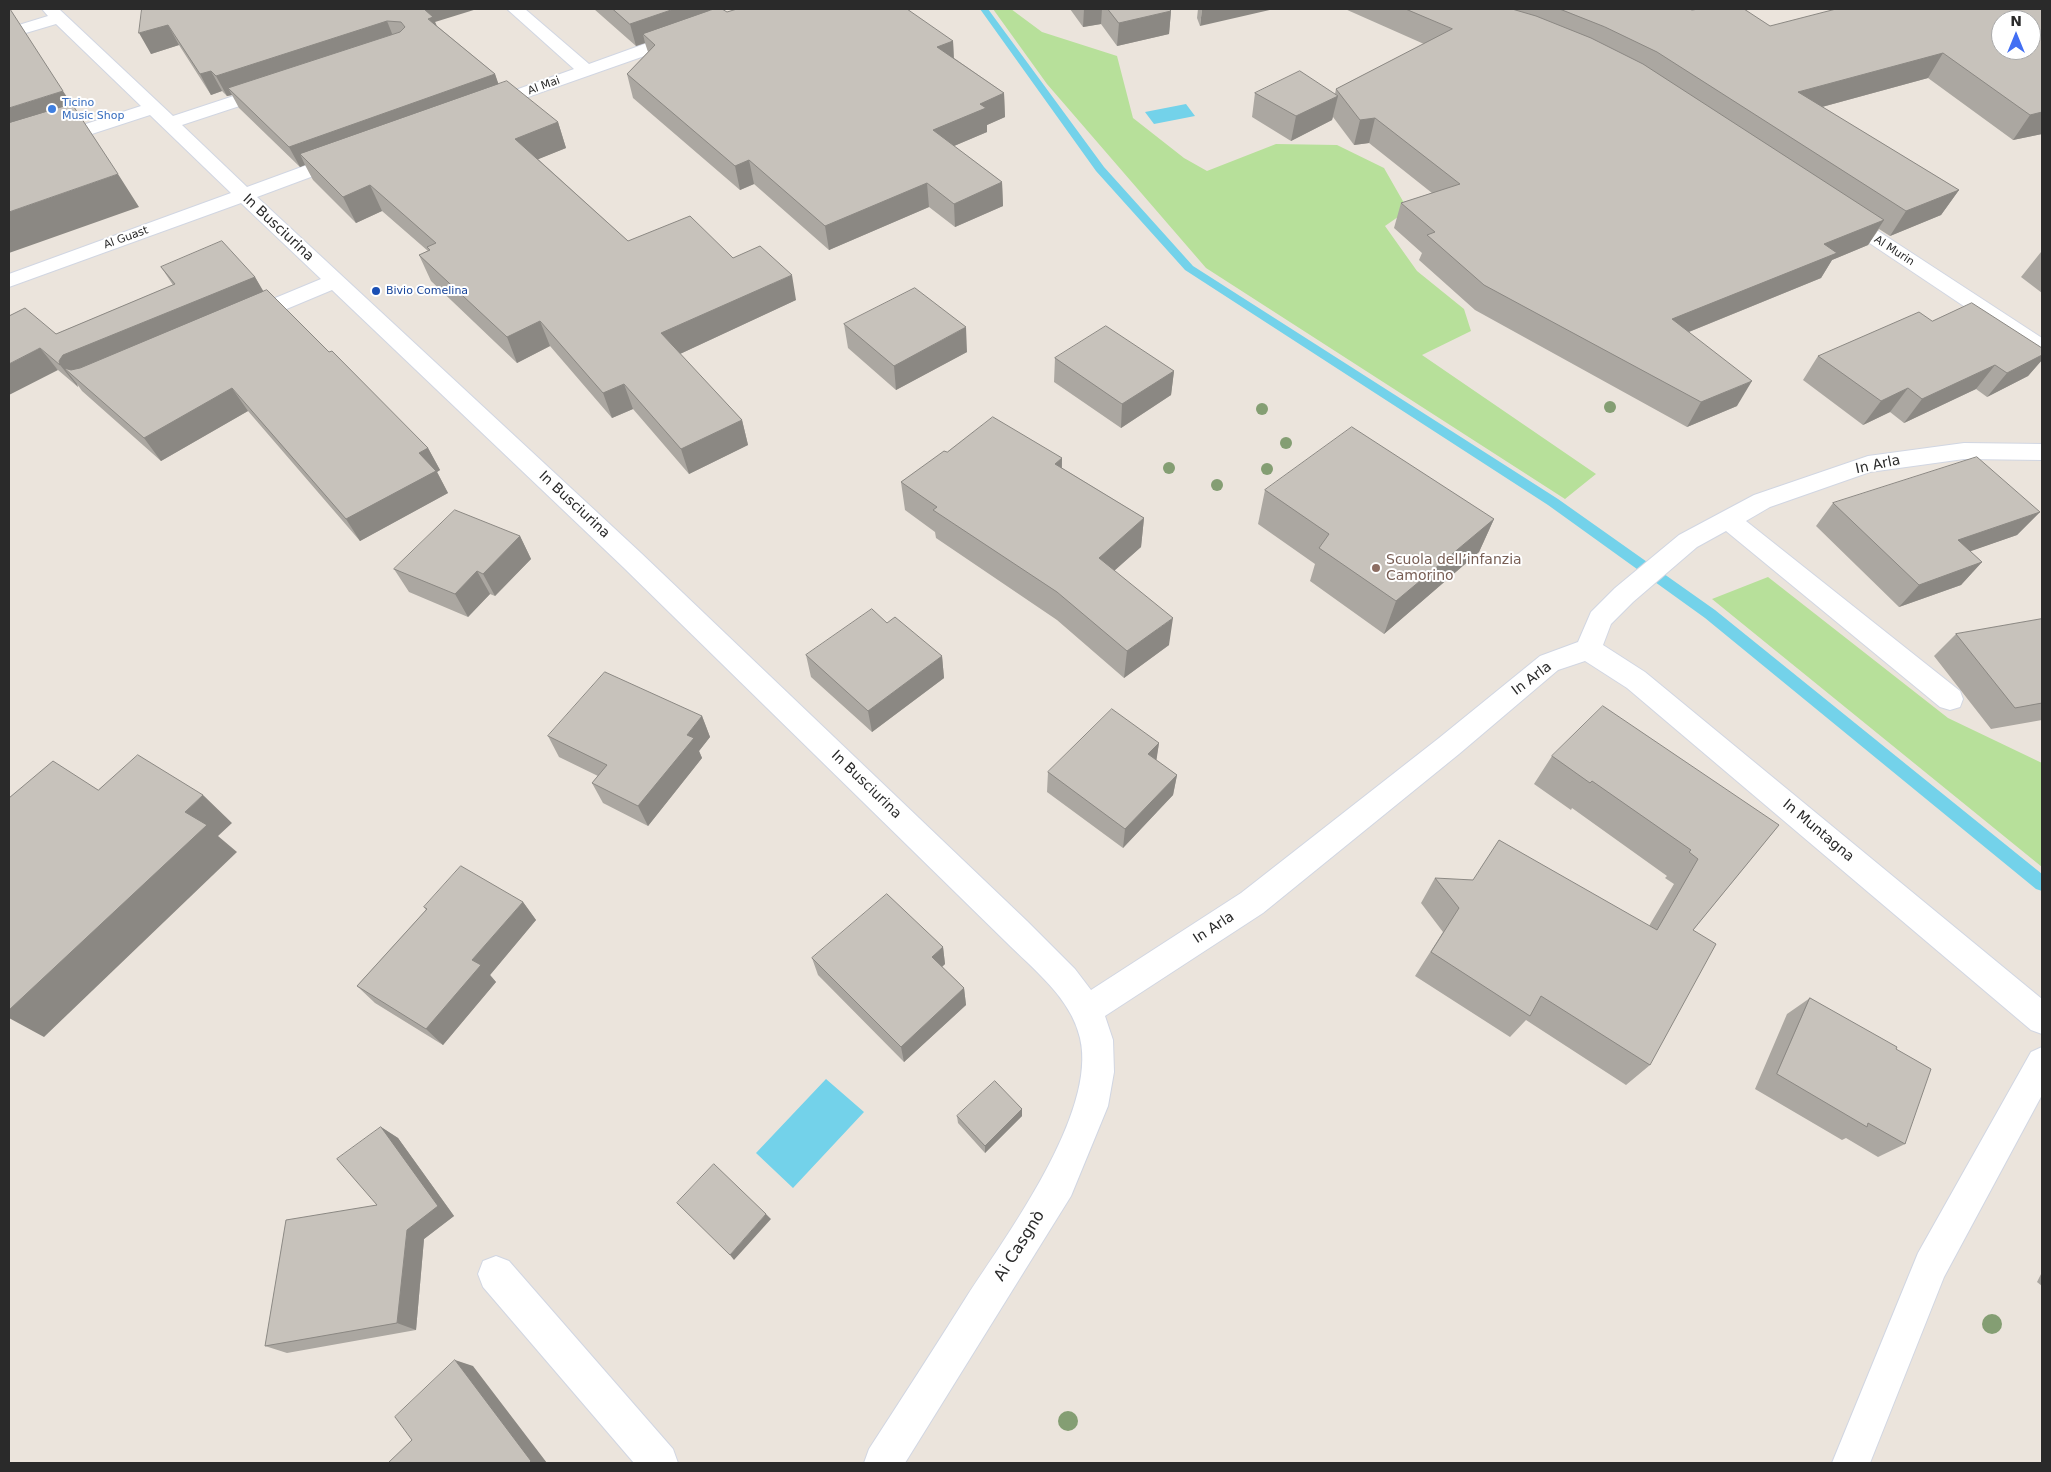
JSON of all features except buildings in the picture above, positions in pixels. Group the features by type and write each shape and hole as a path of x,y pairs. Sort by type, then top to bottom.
{"street":[{"path":"515,9 586,70"},
{"path":"9,33 55,13"},
{"name":"In Busciurina","path":"55,13 160,116 632,560 995,910 1064,979 1087,1010"},
{"name":"Al Mai","path":"468,113 696,32"},
{"path":"9,155 290,84"},
{"path":"244,195 356,154"},
{"name":"Al Guast","path":"9,281 244,195"},
{"name":"Al Murin","path":"1830,209 2042,348"},
{"path":"226,327 335,281"},
{"name":"In Arla","path":"1087,1010 1252,903 1449,746 1549,663 1588,649 1600,619 1624,595 1688,540 1762,501 1868,464 1964,451 2042,452"},
{"path":"1727,519 1950,699"},
{"name":"In Muntagna","path":"1588,649 1636,680 2042,1019"},
{"name":"Ai Casgnò","path":"883,1463 1059,1184 1091,1106 1098,1072 1097,1040 1087,1010"},
{"path":"1851,1463 1931,1266 2042,1063"},
{"path":"496,1274 659,1463"}],"green space":[{"path":"993,9 1011,9 1042,32 1117,56 1133,118 1184,158 1207,171 1276,144 1337,145 1384,168 1408,210 1385,226 1417,271 1464,309 1471,331 1422,355 1596,474 1565,499 1206,268 1047,84"},
{"path":"1768,577 1948,718 2042,763 2042,867 1712,599"}],"water":[{"path":"1186,104 1195,116 1154,124 1145,112"},
{"path":"826,1079 864,1112 793,1188 756,1153"}],"waterway":[{"path":"984,9 1100,169 1189,268 1553,502 1710,614 2042,884"}],"place":[{"name":"Ticino Music Shop","path":"52,109"},
{"name":"Bivio Comelina","path":"376,291"},
{"name":"Scuola dell’infanzia Camorino","path":"1376,568"}]}
